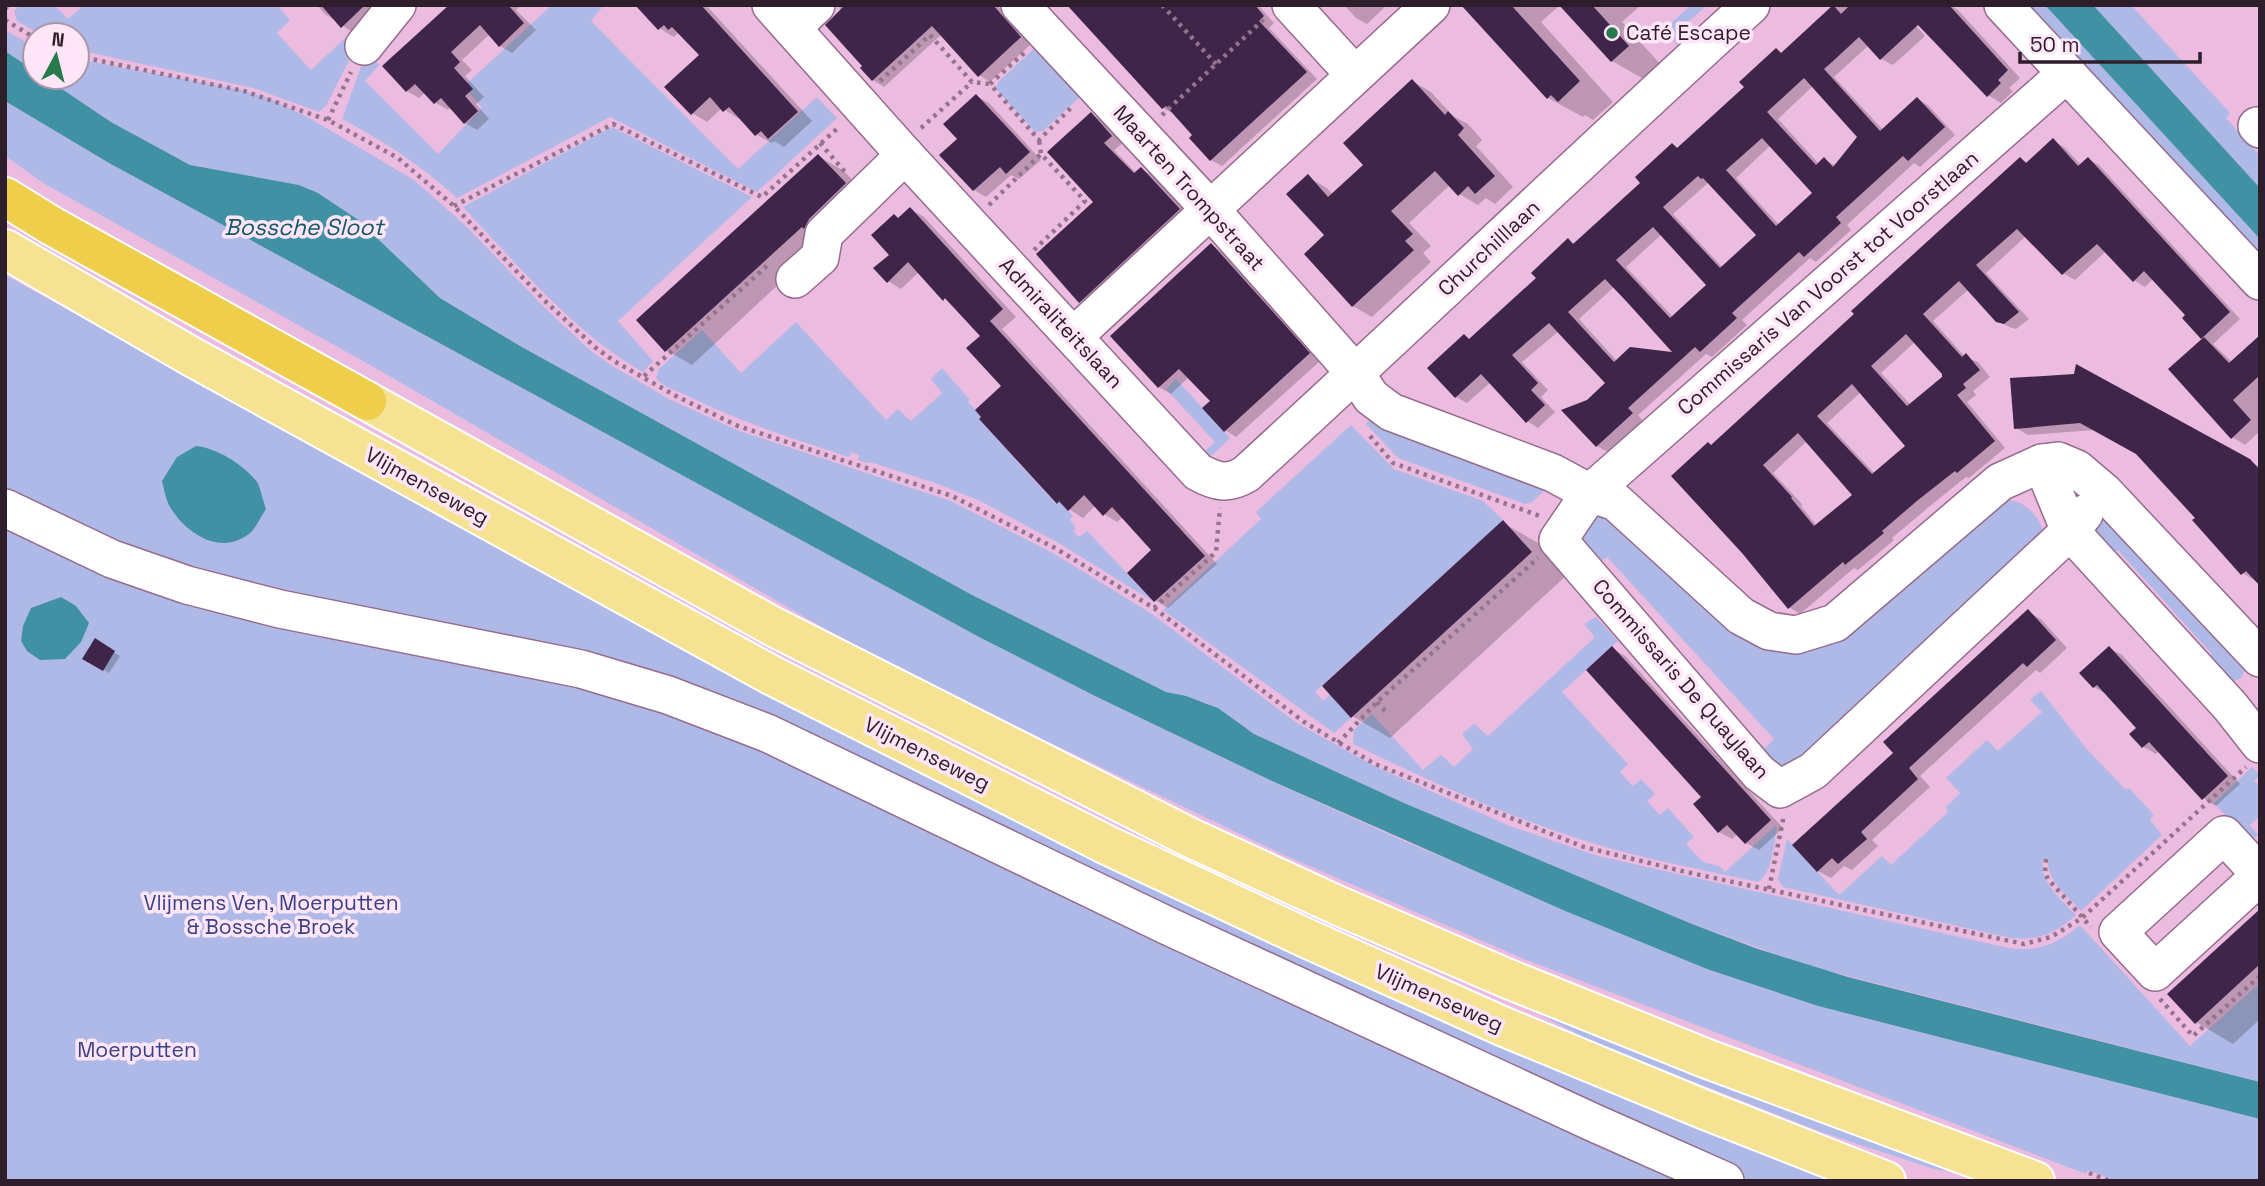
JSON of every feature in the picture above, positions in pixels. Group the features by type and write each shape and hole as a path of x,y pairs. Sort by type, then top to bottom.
{"highway":[{"path":"5,197 52,226 367,401"}],"main road":[{"name":"Vlijmenseweg","path":"5,250 182,351 773,676 1110,846 1502,1026 1886,1181"},
{"name":"Vlijmenseweg","path":"367,401 774,627 1092,790 1204,844 1506,978 1705,1058 2035,1181"}],"street":[{"path":"364,46 397,5"},
{"name":"Maarten Trompstraat","path":"1020,5 1209,208 1356,374"},
{"path":"1074,336 1431,5"},
{"name":"Churchilllaan","path":"1222,482 1235,481 1246,474 1751,5"},
{"path":"2003,5 2260,281"},
{"path":"1280,9 1355,75"},
{"name":"Admiraliteitslaan","path":"793,13 845,103 902,151 1198,472 1222,482"},
{"name":"Commissaris Van Voorst tot Voorstlaan","path":"1590,493 2067,73"},
{"path":"784,270 820,257 824,234 902,151"},
{"path":"1356,374 1371,397 1391,412 1553,472 1590,493 1616,502 1741,616 1769,631 1796,635 1835,623 2000,482 2042,463 2058,461 2077,469 2104,492 2260,658"},
{"path":"2042,463 2070,531 2230,706 2255,754"},
{"name":"Commissaris De Quaylaan","path":"1562,533 1759,773 1780,789 1813,772 2070,531 2104,492"},
{"path":"1562,533 1590,493"},
{"path":"5,508 112,559 187,585 280,609 581,669 668,695 755,728 1168,926 1725,1181"},
{"path":"2230,706 2260,678"},
{"path":"2224,835 2260,875 2155,972 2118,932 2224,835"}],"path":[{"path":"5,9 9,5"},
{"path":"1161,5 1216,64"},
{"path":"1140,135 1280,9"},
{"path":"5,20 21,30"},
{"path":"990,84 1046,33"},
{"path":"454,206 613,124 762,197 845,103 857,74 871,89 930,34 972,82 990,84 1039,140 1041,154 1085,201 1013,271"},
{"path":"328,120 364,46"},
{"path":"91,59 244,91 328,120 398,158 454,206 547,303 614,361 676,396 738,426 952,496 977,507 1055,548 1154,608 1304,722 1338,743 1387,769 1584,847 1769,890 2024,944 2052,937 2082,918 2255,754"},
{"path":"902,151 972,82"},
{"path":"1039,140 1094,85"},
{"path":"969,224 1041,154"},
{"path":"644,376 784,270"},
{"path":"1338,743 1377,702 1562,533 1393,463 1367,433"},
{"path":"1154,608 1216,552 1222,482"},
{"path":"1377,702 1387,713"},
{"path":"1769,890 1785,812 1780,789"},
{"path":"2046,859 2045,873 2048,879 2082,918 2101,937 2118,932"},
{"path":"2155,972 2154,992 2193,1036 2260,976"},
{"path":"2089,1173 2110,1181"}],"green space":[{"path":"20,5 54,5 68,19 84,5 277,5 290,20 277,33 311,70 374,11 326,106 319,112 253,88 91,53 91,21 21,21 21,23 17,21 14,11"},
{"path":"552,5 604,5 591,21 738,169 817,97 837,118 757,192 610,117 457,198 402,155 342,119 367,50 379,65 365,81 438,154 482,108 464,86"},
{"path":"1691,5 1707,5 1684,26 1689,34 1677,45 1665,29"},
{"path":"2018,5 2045,5 2260,239 2260,254"},
{"path":"2093,5 2131,5 2230,113 2226,118 2260,156 2260,188"},
{"path":"5,30 21,39 21,62 5,51"},
{"path":"1037,46 1082,95 1043,131 1035,132 996,89 998,82"},
{"path":"91,62 242,90 268,98 311,119 414,180 465,225 543,306 591,351 611,365 669,399 737,430 951,501 1053,553 1152,614 1297,723 1376,767 1510,826 1598,856 2009,948 2029,949 2047,945 2080,925 2190,1046 2260,983 2260,1082 1809,966 1692,924 1404,803 1254,734 1207,703 1166,692 972,595 520,346 440,298 357,219 318,193 299,185 190,165 111,122 65,91 91,91"},
{"path":"5,101 109,163 981,638 1272,781 1397,838 1707,969 1818,1006 2260,1119 2260,1181 2116,1181 2088,1170 2086,1174 1524,959 1284,855 913,677 386,374 45,184 5,156"},
{"path":"612,127 752,197 618,321 653,361 643,372 593,337 547,296 463,207"},
{"path":"5,275 208,387 744,674 1849,1181 1751,1181 688,682 570,649 253,584 161,559 114,541 13,493 5,489"},
{"path":"796,322 886,420 898,409 911,421 942,393 931,379 942,368 970,400 968,402 981,416 979,419 1056,504 1059,501 1073,516 1070,520 1076,528 1073,531 1079,537 1087,531 1154,602 1057,542 978,500 938,484 858,460 859,455 851,452 849,457 747,422 670,388 656,378 659,369 702,330 741,373"},
{"path":"1176,379 1230,438 1211,456 1202,454 1215,442 1166,389"},
{"path":"1375,415 1552,483 1532,502 1525,504 1398,458 1366,424"},
{"path":"1351,425 1394,469 1483,501 1503,520 1315,692 1323,701 1331,694 1351,718 1334,733 1163,610 1261,519 1256,512"},
{"path":"2011,500 2032,512 2043,534 1803,762 1779,769 1761,752 1774,739 1607,557 1602,560 1590,547 1581,556 1576,532 1591,516 1605,512 1769,645 2003,502"},
{"name":"Vlijmens Ven, Moerputten & Bossche Broek","path":"5,516 415,644 759,734 1693,1181 5,1181"},
{"path":"2104,517 2247,666 2241,678 2225,685 2199,666 2212,654 2118,550 2104,562 2089,541 2100,519"},
{"path":"1596,617 1618,641 1562,692 1628,764 1620,772 1633,786 1641,779 1655,794 1647,801 1660,815 1668,808 1694,837 1686,844 1703,862 1719,866 1725,872 1775,826 1777,829 1770,865 1758,882 1628,853 1556,831 1468,797 1353,744 1354,730 1372,714 1423,770 1441,755 1454,767 1473,749 1462,734 1474,724 1488,736 1593,639 1594,636 1584,624"},
{"path":"2041,691 2085,747 2154,815 2150,820 2162,835 2081,911 2054,881 2048,860 2043,859 2044,875 2048,883 2076,915 2069,921 2038,937 2011,938 1783,887 1778,879 1787,839 1839,895 1882,856 1891,865 1948,812 1946,807 1960,793 1946,778 1987,740 1998,751 2042,712 2030,700"},
{"path":"2252,767 2260,775 2254,781 2260,787 2260,816 2250,825 2258,835 2250,842 2214,803"},
{"path":"1504,996 1968,1174 1934,1169 1824,1133 1593,1042"}],"water":[{"path":"2045,5 2093,5 2260,188 2260,239"},
{"name":"Bossche Sloot","path":"5,51 21,62 21,91 65,91 111,122 190,165 299,185 318,193 357,219 440,298 520,346 972,595 1166,692 1218,708 1254,734 1404,803 1758,949 1848,977 2260,1082 2260,1119 1818,1006 1707,969 1563,910 1272,781 981,638 109,163 5,101"},
{"path":"196,446 230,458 257,482 266,509 253,530 240,539 229,543 206,539 186,526 169,504 162,481 177,457"},
{"path":"61,597 76,606 89,623 81,642 65,659 40,660 27,651 21,641 23,626 31,608"}],"building":[{"path":"321,5 365,5 341,28"},
{"path":"449,5 508,5 524,23 499,47 480,25 451,52 460,62 454,68 473,89 465,96 478,111 464,124 441,98 434,104 415,84 406,92 382,66"},
{"path":"635,5 701,5 798,112 768,139 761,131 755,136 729,107 723,112 710,97 691,115 664,87 699,55 672,27 668,30 664,25 658,30"},
{"path":"845,5 993,5 1021,37 978,77 932,26 872,81 825,25"},
{"path":"1067,5 1255,5 1264,16 1259,21 1307,72 1210,161 1189,138 1192,135 1166,106 1162,109"},
{"path":"1461,5 1511,5 1580,81 1558,102 1551,95 1547,99"},
{"path":"1559,5 1592,5 1629,46 1611,62"},
{"path":"1833,5 1841,14 1850,5 1949,5 2008,70 1998,80 2001,83 1987,97 1918,25 1880,60 1859,37 1824,69 1880,131 1917,97 1945,127 1908,161 1903,156 1836,217 1841,223 1804,257 1799,252 1732,313 1737,318 1700,352 1695,347 1628,408 1633,413 1596,447 1561,410 1587,400 1605,383 1549,323 1512,355 1538,383 1531,390 1545,405 1526,423 1481,374 1455,398 1427,368 1464,334 1469,339 1536,278 1531,273 1568,238 1573,244 1640,183 1635,177 1672,143 1677,148 1744,87 1739,82 1776,48 1781,53","holes":["1804,78 1857,137 1833,167 1824,157 1816,165 1767,112","1762,138 1812,193 1776,226 1726,170","1698,176 1703,178 1756,235 1720,268 1663,207","1653,227 1706,285 1670,318 1616,260","1605,279 1672,352 1630,347 1614,362 1568,312"]},
{"path":"1412,79 1445,115 1448,111 1464,128 1458,135 1495,176 1475,194 1468,186 1458,196 1435,171 1391,211 1413,234 1405,241 1414,250 1352,307 1304,254 1324,235 1286,194 1308,174 1328,197 1363,165 1343,143"},
{"path":"976,94 1030,152 1006,174 1000,167 973,191 939,155 957,139 943,124"},
{"path":"1091,112 1112,136 1104,143 1134,173 1141,167 1180,209 1079,303 1036,254 1093,202 1047,152"},
{"path":"2053,138 2078,166 2088,157 2230,312 2201,339 2182,318 2185,315 2144,271 2133,282 2097,244 2062,275 2017,229 1976,265 2019,312 2004,324 1996,322 1959,281 1923,314 1962,357 1966,353 1980,370 1963,384 1966,388 1957,395 1995,441 1957,473 1955,471 1918,500 1882,531 1884,533 1845,565 1843,562 1788,609 1742,553 1671,476 1708,442 1711,445 1854,314 1851,311 2020,157 2026,163","holes":["1906,334 1942,374 1942,377 1907,406 1871,366","1852,384 1905,446 1872,474 1817,416","1798,433 1852,495 1814,526 1763,465"]},
{"path":"818,154 846,183 809,219 804,229 802,227 665,352 636,320"},
{"path":"910,207 1003,309 990,321 1205,556 1154,602 1127,573 1151,550 1112,507 1103,516 1084,495 1068,511 1059,501 1057,504 979,419 981,417 975,410 1001,386 966,348 980,336 945,298 943,301 908,262 887,283 873,268 889,255 871,235 894,214 898,218"},
{"path":"1211,243 1310,353 1224,432 1202,408 1210,401 1179,369 1158,388 1110,336"},
{"path":"2260,335 2260,375 2233,400 2251,420 2231,439 2168,369 2204,337 2229,363"},
{"path":"2076,364 2250,459 2260,470 2260,586 2246,571 2241,575 2192,520 2195,518 2136,454 2080,423 2014,429 2010,378 2074,374"},
{"path":"1503,520 1532,552 1351,718 1322,686"},
{"path":"2028,609 2056,640 2027,667 2023,663 1909,768 1918,779 1861,832 1867,839 1838,864 1832,858 1817,872 1792,845 1893,753 1883,742"},
{"path":"95,638 115,651 103,671 82,659"},
{"path":"1612,646 1771,820 1745,844 1727,825 1718,833 1693,804 1701,797 1586,670"},
{"path":"2109,646 2228,776 2202,800 2149,742 2142,748 2129,734 2136,728 2097,685 2093,688 2079,673"},
{"path":"2260,909 2260,964 2195,1024 2167,994"}],"place":[{"name":"Café Escape","path":"1612,33"}],"park label":[{"name":"Moerputten","path":"137,1050"}]}
